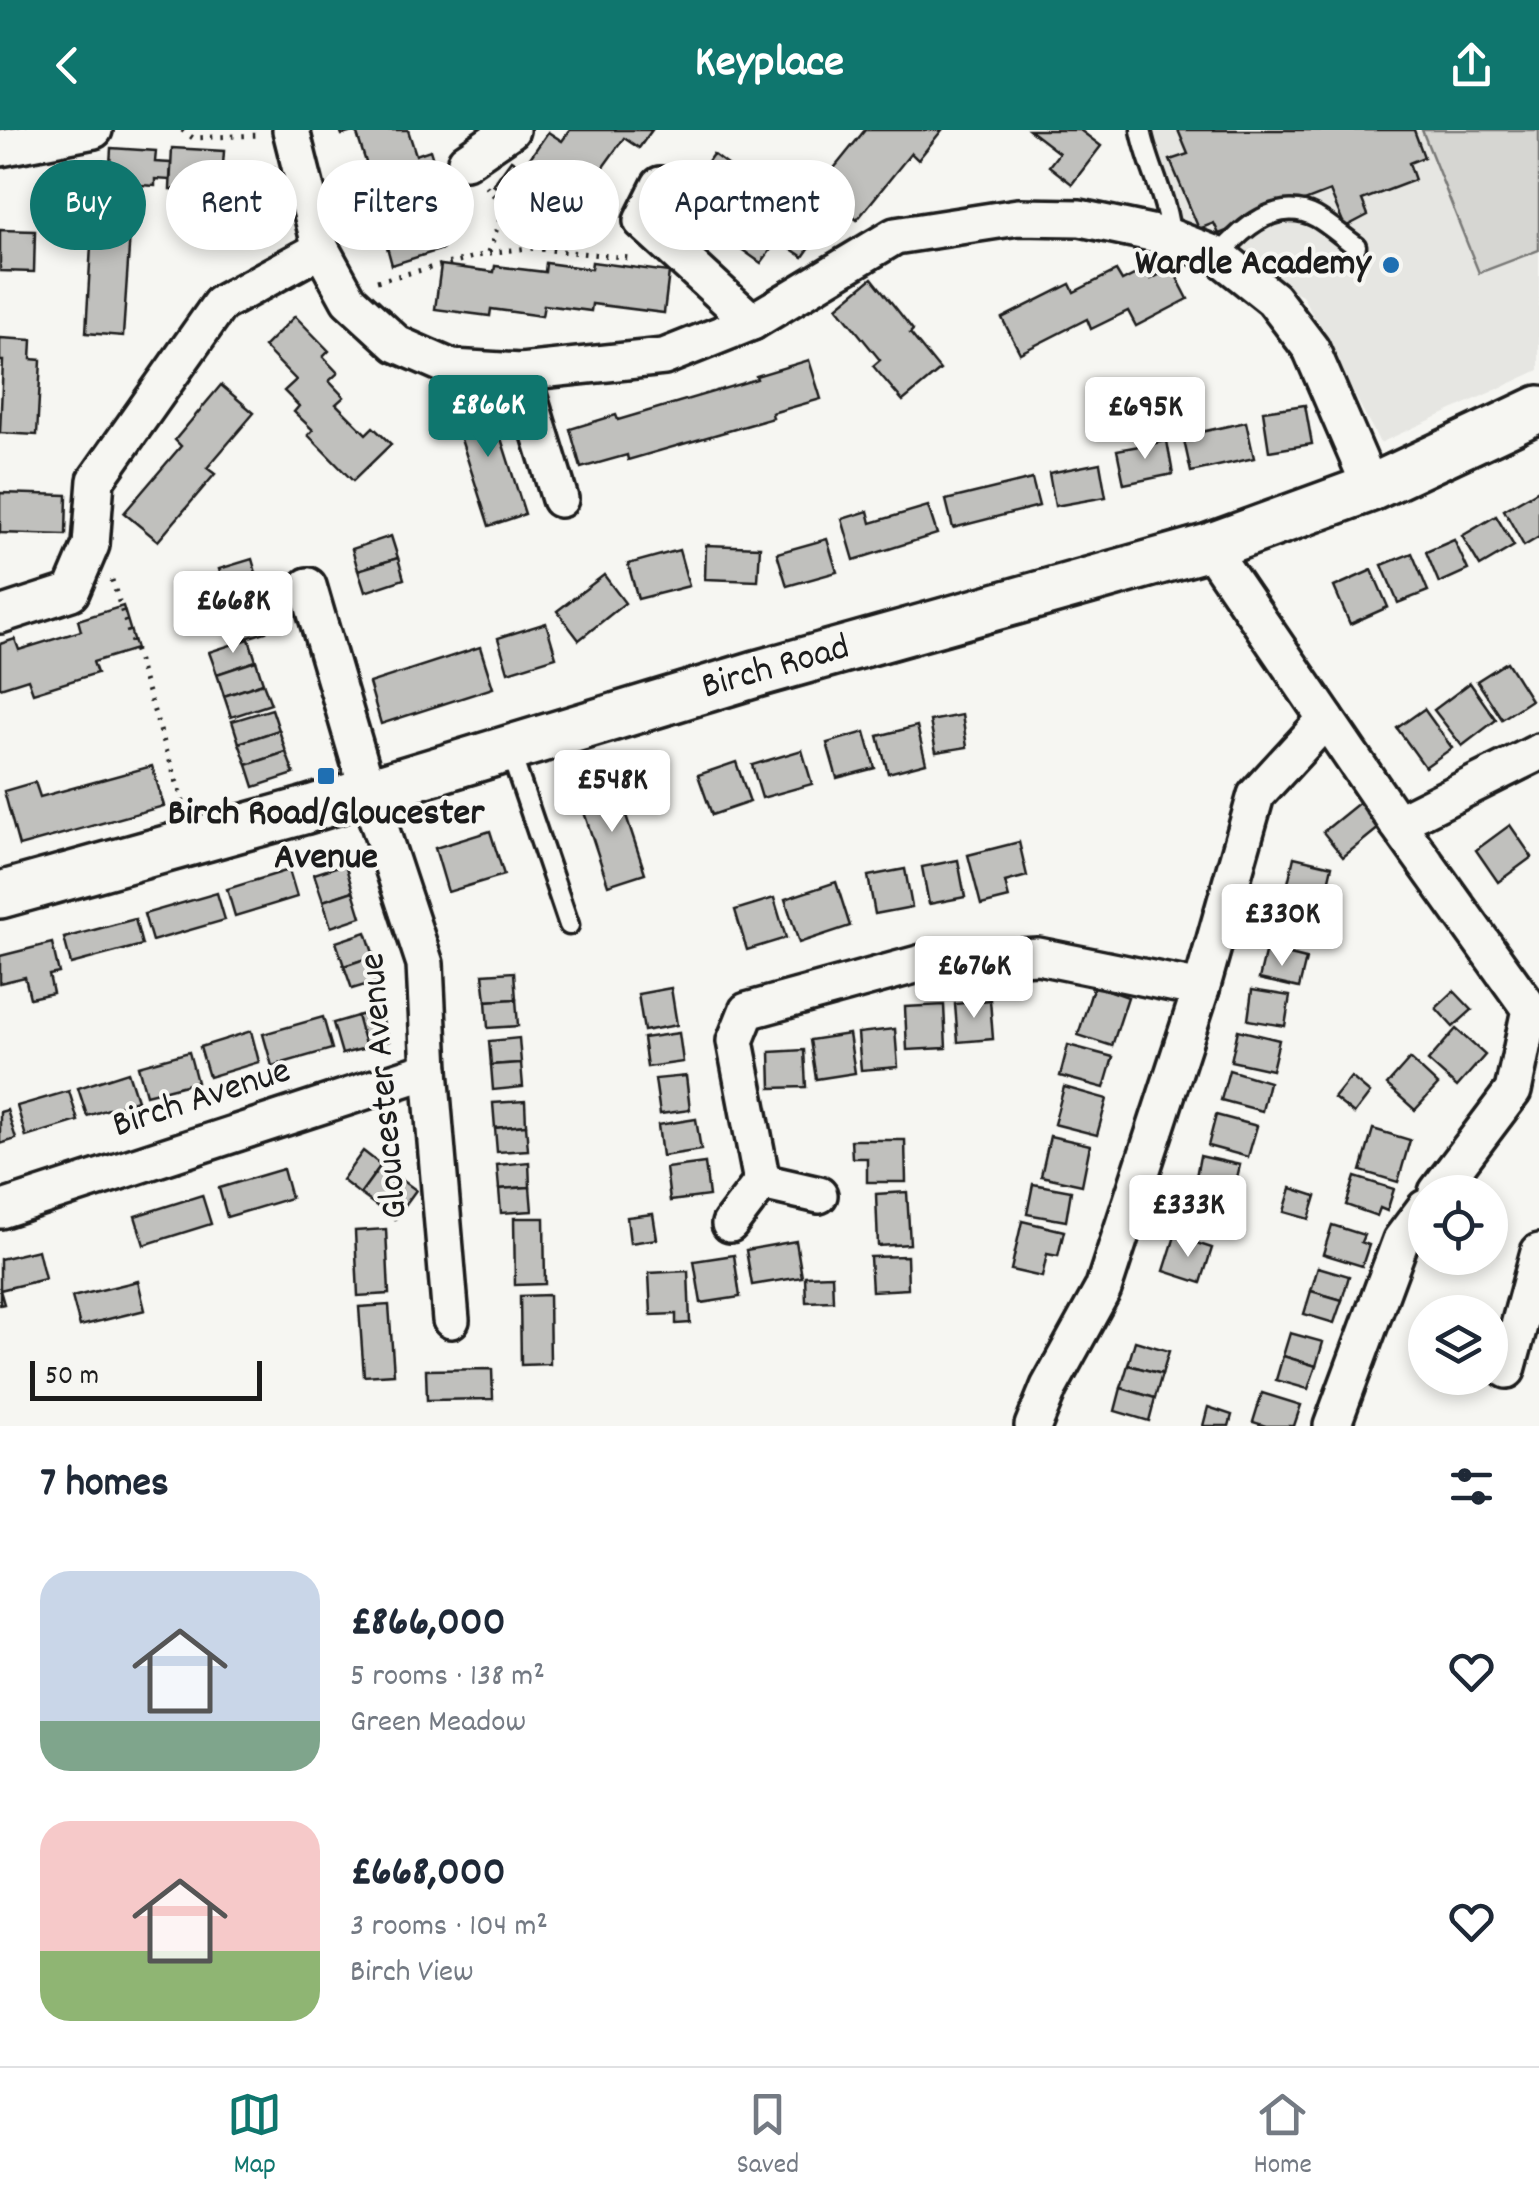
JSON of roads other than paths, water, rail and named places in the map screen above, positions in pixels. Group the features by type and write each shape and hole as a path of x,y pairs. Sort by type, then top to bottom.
{"street":[{"path":"0,148 94,130"},
{"path":"469,160 511,130"},
{"path":"292,131 317,229"},
{"path":"323,250 349,300 398,344 452,368 521,372 664,357 752,322 896,236 1018,218 1080,218 1170,236 1219,256 1274,299 1310,349 1370,488"},
{"path":"0,615 71,592 91,545 96,480 220,304 320,250"},
{"path":"674,250 752,322"},
{"path":"521,372 560,499"},
{"name":"Birch Road","path":"0,895 368,791 756,674 1209,547 1370,488 1539,409"},
{"path":"1209,547 1397,823 1531,1035 1514,1092 1450,1175"},
{"name":"Gloucester Avenue","path":"308,586 368,791 425,964 450,1320"},
{"path":"1033,1426 1049,1387 1103,1290 1200,989 1256,795 1326,719"},
{"path":"1397,823 1539,752"},
{"path":"730,1224 762,1182 735,1040 746,1012 926,962 1038,956 1200,989"},
{"name":"Birch Avenue","path":"0,1210 430,1070"},
{"path":"762,1182 820,1196"},
{"path":"1332,1426 1401,1240 1408,1231"},
{"path":"1508,1366 1539,1252"}],"lane":[{"path":"1141,130 1145,154 1168,214 1170,236"},
{"path":"1219,256 1256,222 1288,210 1316,217 1356,246"},
{"path":"509,749 569,925"}],"place":[{"name":"Wardle Academy","path":"1391,265"},
{"name":"Birch Road/Gloucester Avenue","path":"326,776"}]}
